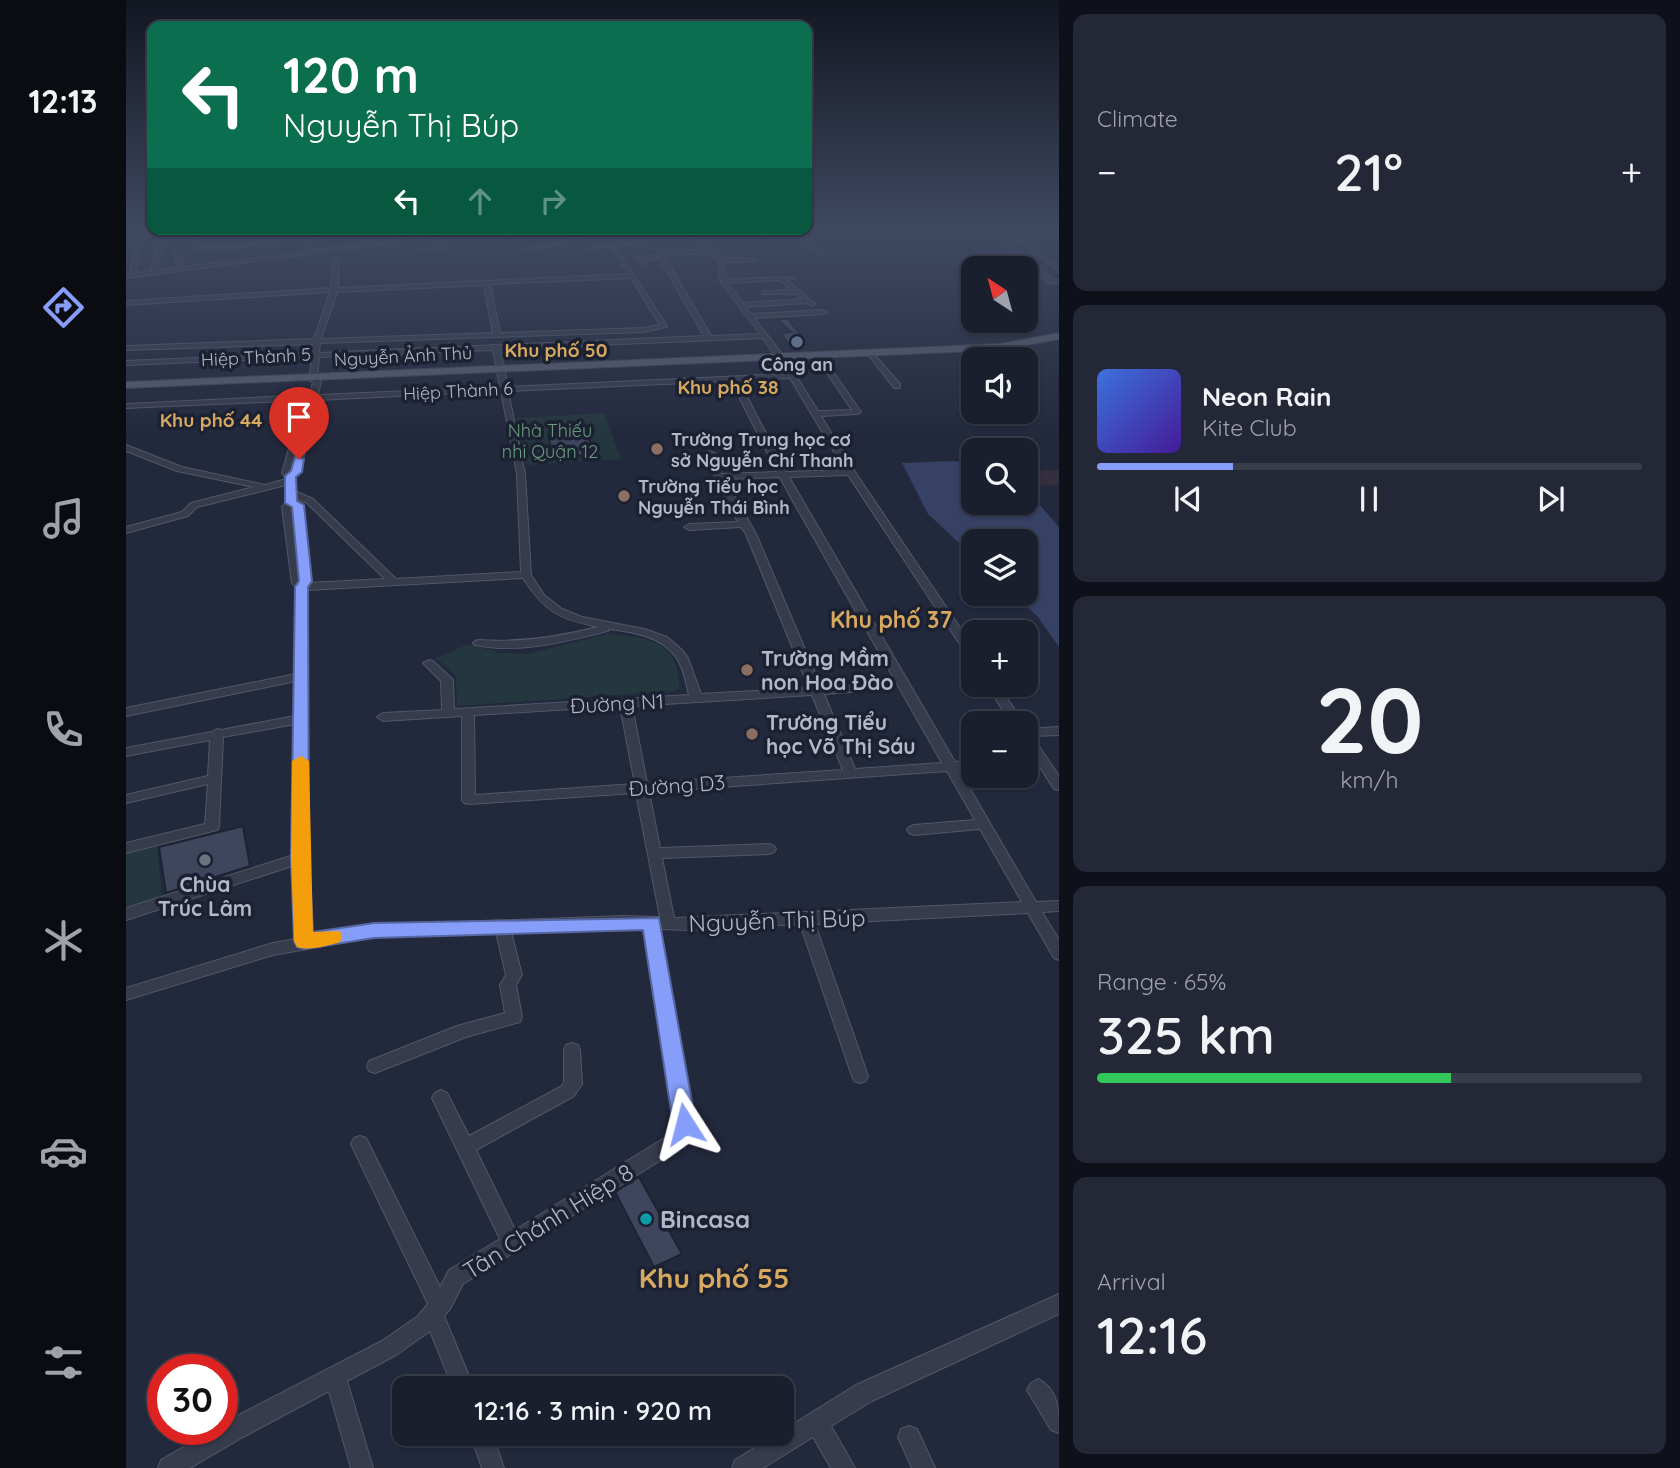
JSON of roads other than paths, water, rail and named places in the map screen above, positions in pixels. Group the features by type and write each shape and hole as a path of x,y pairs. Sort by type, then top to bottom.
{"main road":[{"name":"Nguyễn Ảnh Thủ","path":"126,385 1007,346 1059,336"}],"street":[{"path":"126,303 198,299"},
{"path":"126,530 185,514 194,505 265,487 290,478 296,472 309,399 317,381 313,378 317,341 331,299"},
{"path":"490,299 497,334"},
{"path":"126,348 644,330 664,326 646,299"},
{"path":"685,299 709,339"},
{"path":"736,299 779,355 850,472 961,637"},
{"path":"768,299 771,303"},
{"path":"748,316 824,312 805,299"},
{"path":"740,304 809,302"},
{"name":"Hiệp Thành 5","path":"126,363 763,336"},
{"path":"496,347 502,389 521,474 526,575 540,597 552,608 575,619 608,628 654,635 673,647 682,655 696,698"},
{"path":"869,352 897,386"},
{"path":"814,414 857,412 818,354"},
{"name":"Hiệp Thành 6","path":"126,407 791,376"},
{"path":"734,379 783,475 981,824 1059,954"},
{"path":"126,448 180,469 265,487"},
{"path":"711,453 719,477 769,571 814,691 850,774"},
{"path":"719,477 850,472"},
{"path":"290,478 291,498 287,507 297,583 301,587 303,676 300,719 300,858 304,941"},
{"path":"291,498 310,501 393,582"},
{"path":"689,527 744,524"},
{"path":"301,587 526,575"},
{"path":"479,643 517,647 536,645 608,628"},
{"path":"429,663 447,680 448,712"},
{"path":"126,712 303,676"},
{"name":"Đường N1","path":"383,717 851,689"},
{"path":"625,702 654,852 660,923"},
{"name":"Đường D3","path":"468,711 470,800 961,766"},
{"path":"126,752 300,719"},
{"path":"1038,733 1059,731"},
{"path":"126,848 212,827 217,733"},
{"path":"1038,764 1059,786"},
{"path":"126,799 213,779"},
{"path":"914,830 981,824"},
{"path":"654,852 769,849"},
{"path":"126,914 300,858"},
{"name":"Nguyễn Thị Búp","path":"126,994 304,941 374,930 806,919 1059,906"},
{"path":"806,919 860,1076"},
{"name":"Tân Chánh Hiệp 8","path":"177,1466 389,1348 425,1323 456,1277 671,1146 685,1124 660,923"},
{"path":"375,1066 428,1044 514,1017 508,985 514,975 502,926"},
{"path":"465,1147 568,1091 573,1084 572,1050"},
{"path":"441,1098 511,1242"},
{"path":"360,1144 436,1310 460,1376"},
{"path":"743,1468 878,1386 1059,1304"},
{"path":"335,1377 362,1468"},
{"path":"1038,1390 1059,1422"},
{"path":"816,1422 844,1468"},
{"path":"909,1437 925,1468"},
{"path":"485,1446 493,1468"}],"water":[{"path":"961,462 961,515 1038,515 1038,503 1059,527 1059,647 1038,617 1027,606 1038,606 1038,529 961,529 961,545 928,514 902,463"}],"place":[{"name":"Công an","path":"797,342"},
{"name":"Trường Trung học cơ sở Nguyễn Chí Thanh","path":"657,449"},
{"name":"Trường Tiểu học Nguyễn Thái Bình","path":"624,496"},
{"name":"Trường Mầm non Hoa Đào","path":"747,670"},
{"name":"Trường Tiểu học Võ Thị Sáu","path":"752,734"},
{"name":"Chùa Trúc Lâm","path":"205,860"},
{"name":"Bincasa","path":"646,1219"}],"district":[{"name":"Khu phố 50","path":"556,350"},
{"name":"Khu phố 38","path":"728,387"},
{"name":"Khu phố 44","path":"211,420"},
{"name":"Khu phố 37","path":"891,619"},
{"name":"Khu phố 55","path":"714,1277"}],"park label":[{"name":"Nhà Thiếu nhi Quận 12","path":"550,440"}]}
